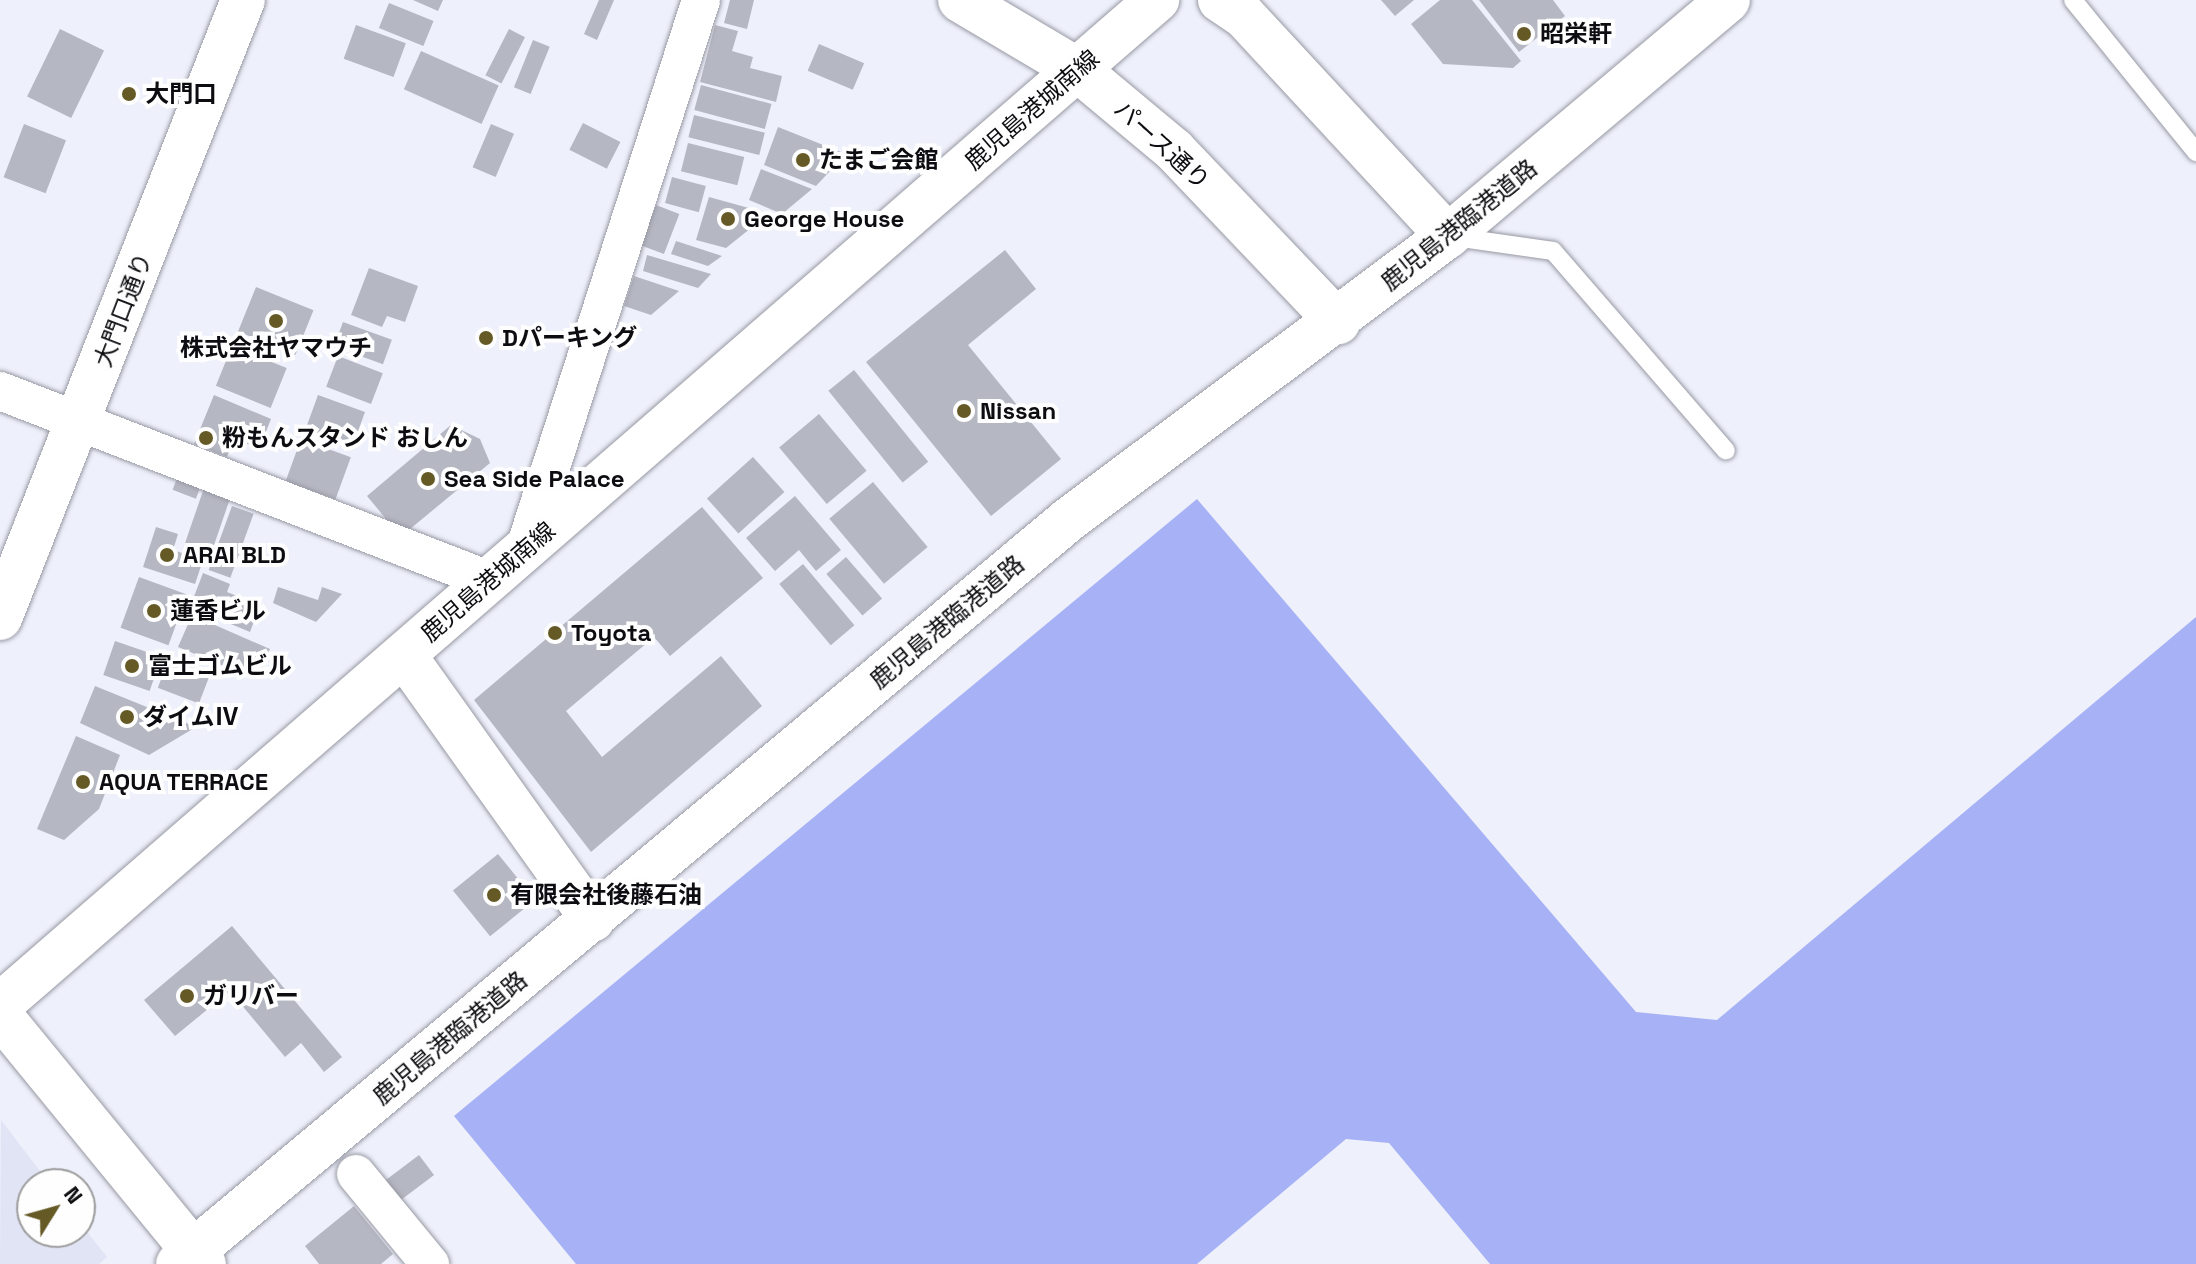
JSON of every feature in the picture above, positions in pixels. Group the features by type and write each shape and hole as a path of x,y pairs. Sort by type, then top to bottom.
{"street":[{"name":"大門口通り","path":"0,618 243,0"},
{"path":"524,551 701,0"},
{"name":"パース通り","path":"960,0 1078,70 1174,150 1338,322"},
{"name":"鹿児島港城南線","path":"0,1005 1157,0"},
{"path":"1220,0 1244,16 1448,236"},
{"name":"鹿児島港臨港道路","path":"192,1260 1068,520 1338,322 1448,236 1728,0"},
{"path":"0,391 491,581"},
{"path":"404,655 593,920"},
{"path":"0,1015 192,1260"},
{"path":"356,1174 430,1264"}],"lane":[{"path":"2073,0 2196,152"},
{"path":"1448,236 1553,251 1726,451"}],"shaded area":[{"path":"1,1120 38,1168 16,1168 16,1248 96,1248 96,1243 107,1257 99,1264 0,1264"}],"water":[{"path":"1197,499 1636,1012 1717,1020 2196,617 2196,1264 1490,1264 1389,1143 1346,1139 1197,1264 576,1264 454,1116"}],"building":[{"path":"413,0 443,0 438,11"},
{"path":"599,0 614,0 597,40 584,34"},
{"path":"730,0 754,0 747,29 724,23"},
{"path":"1381,0 1414,0 1395,16"},
{"path":"1440,0 1472,0 1521,61 1513,68 1443,64 1411,24"},
{"name":"昭栄軒","path":"1479,0 1553,0 1565,16 1519,52"},
{"path":"389,3 434,21 423,46 379,28"},
{"path":"356,25 406,43 393,77 344,59"},
{"path":"715,25 738,31 732,51 753,57 750,68 782,76 776,102 700,82"},
{"path":"60,29 104,50 71,118 27,96"},
{"path":"509,29 525,37 501,84 485,75"},
{"path":"533,40 550,47 531,94 514,87"},
{"path":"819,44 864,63 853,90 808,71"},
{"path":"421,51 499,86 482,124 404,89"},
{"path":"701,85 772,104 765,129 694,110"},
{"path":"694,115 765,133 759,155 688,137"},
{"path":"583,123 620,142 607,169 569,150"},
{"path":"24,124 66,140 46,193 4,177"},
{"path":"491,124 514,134 496,177 473,167"},
{"name":"たまご会館","path":"778,127 846,154 816,186 764,165"},
{"path":"688,143 744,157 737,185 681,171"},
{"path":"761,169 812,189 782,214 749,200"},
{"path":"672,177 706,186 699,212 665,203"},
{"name":"George House","path":"709,197 756,210 751,228 726,248 696,240"},
{"path":"656,205 679,214 664,254 641,245"},
{"path":"676,241 722,256 708,266 671,254"},
{"name":"Nissan","path":"1005,250 1036,289 968,345 1061,459 991,516 866,362"},
{"path":"647,255 711,274 698,288 643,271"},
{"path":"369,268 418,286 405,322 387,316 382,327 351,315"},
{"path":"634,276 679,291 651,315 624,306"},
{"name":"株式会社ヤマウチ","path":"256,287 313,310 296,355 238,332"},
{"path":"343,322 392,340 383,364 334,346"},
{"path":"232,346 287,368 271,408 216,386"},
{"path":"338,356 383,373 371,404 326,387"},
{"path":"854,370 928,462 903,482 828,391"},
{"path":"214,395 271,419 259,449 234,438 227,457 194,444"},
{"path":"318,395 365,412 352,448 305,431"},
{"path":"819,414 867,471 827,504 779,447"},
{"name":"Sea Side Palace","path":"451,425 480,439 490,463 410,529 391,525 367,496"},
{"path":"301,439 351,457 335,499 286,481"},
{"path":"753,457 784,492 738,533 707,498"},
{"path":"179,473 202,482 196,499 173,490"},
{"path":"873,482 928,547 884,584 829,519"},
{"path":"204,488 230,497 210,557 183,548"},
{"path":"795,496 841,550 816,571 799,550 775,571 746,538"},
{"path":"232,506 254,514 230,578 209,570"},
{"path":"702,507 763,578 670,656 654,637 566,711 602,757 721,656 762,706 591,852 474,700"},
{"name":"ARAI BLD","path":"156,527 178,534 173,550 203,560 195,584 143,567"},
{"path":"846,557 882,599 862,616 826,574"},
{"path":"803,564 854,625 831,645 779,584"},
{"path":"203,573 230,584 227,592 260,605 250,632 190,607"},
{"name":"蓮香ビル","path":"139,577 187,594 168,645 121,628"},
{"path":"278,587 318,600 322,587 342,594 316,622 273,603"},
{"path":"192,615 270,649 263,664 255,660 248,676 178,647"},
{"name":"富士ゴムビル","path":"115,641 161,657 150,691 103,675"},
{"path":"170,656 211,672 199,704 158,688"},
{"name":"ダイムⅣ","path":"95,686 196,727 149,755 80,723"},
{"name":"AQUA TERRACE","path":"76,736 120,755 99,809 64,840 37,829"},
{"name":"有限会社後藤石油","path":"498,854 535,900 490,936 453,891"},
{"name":"ガリバー","path":"232,926 342,1057 324,1072 301,1043 285,1057 230,991 175,1036 144,1000"},
{"path":"419,1155 434,1175 399,1201 384,1181"},
{"path":"354,1206 393,1254 381,1264 319,1264 305,1246"}],"place":[{"name":"昭栄軒","path":"1524,34"},
{"name":"大門口","path":"129,94"},
{"name":"たまご会館","path":"803,160"},
{"name":"George House","path":"728,219"},
{"name":"株式会社ヤマウチ","path":"276,321"},
{"name":"Dパーキング","path":"486,338"},
{"name":"Nissan","path":"964,411"},
{"name":"粉もんスタンド おしん","path":"206,438"},
{"name":"Sea Side Palace","path":"428,479"},
{"name":"ARAI BLD","path":"167,555"},
{"name":"蓮香ビル","path":"154,611"},
{"name":"Toyota","path":"555,633"},
{"name":"富士ゴムビル","path":"132,666"},
{"name":"ダイムⅣ","path":"127,717"},
{"name":"AQUA TERRACE","path":"83,782"},
{"name":"有限会社後藤石油","path":"494,895"},
{"name":"ガリバー","path":"187,996"}]}
